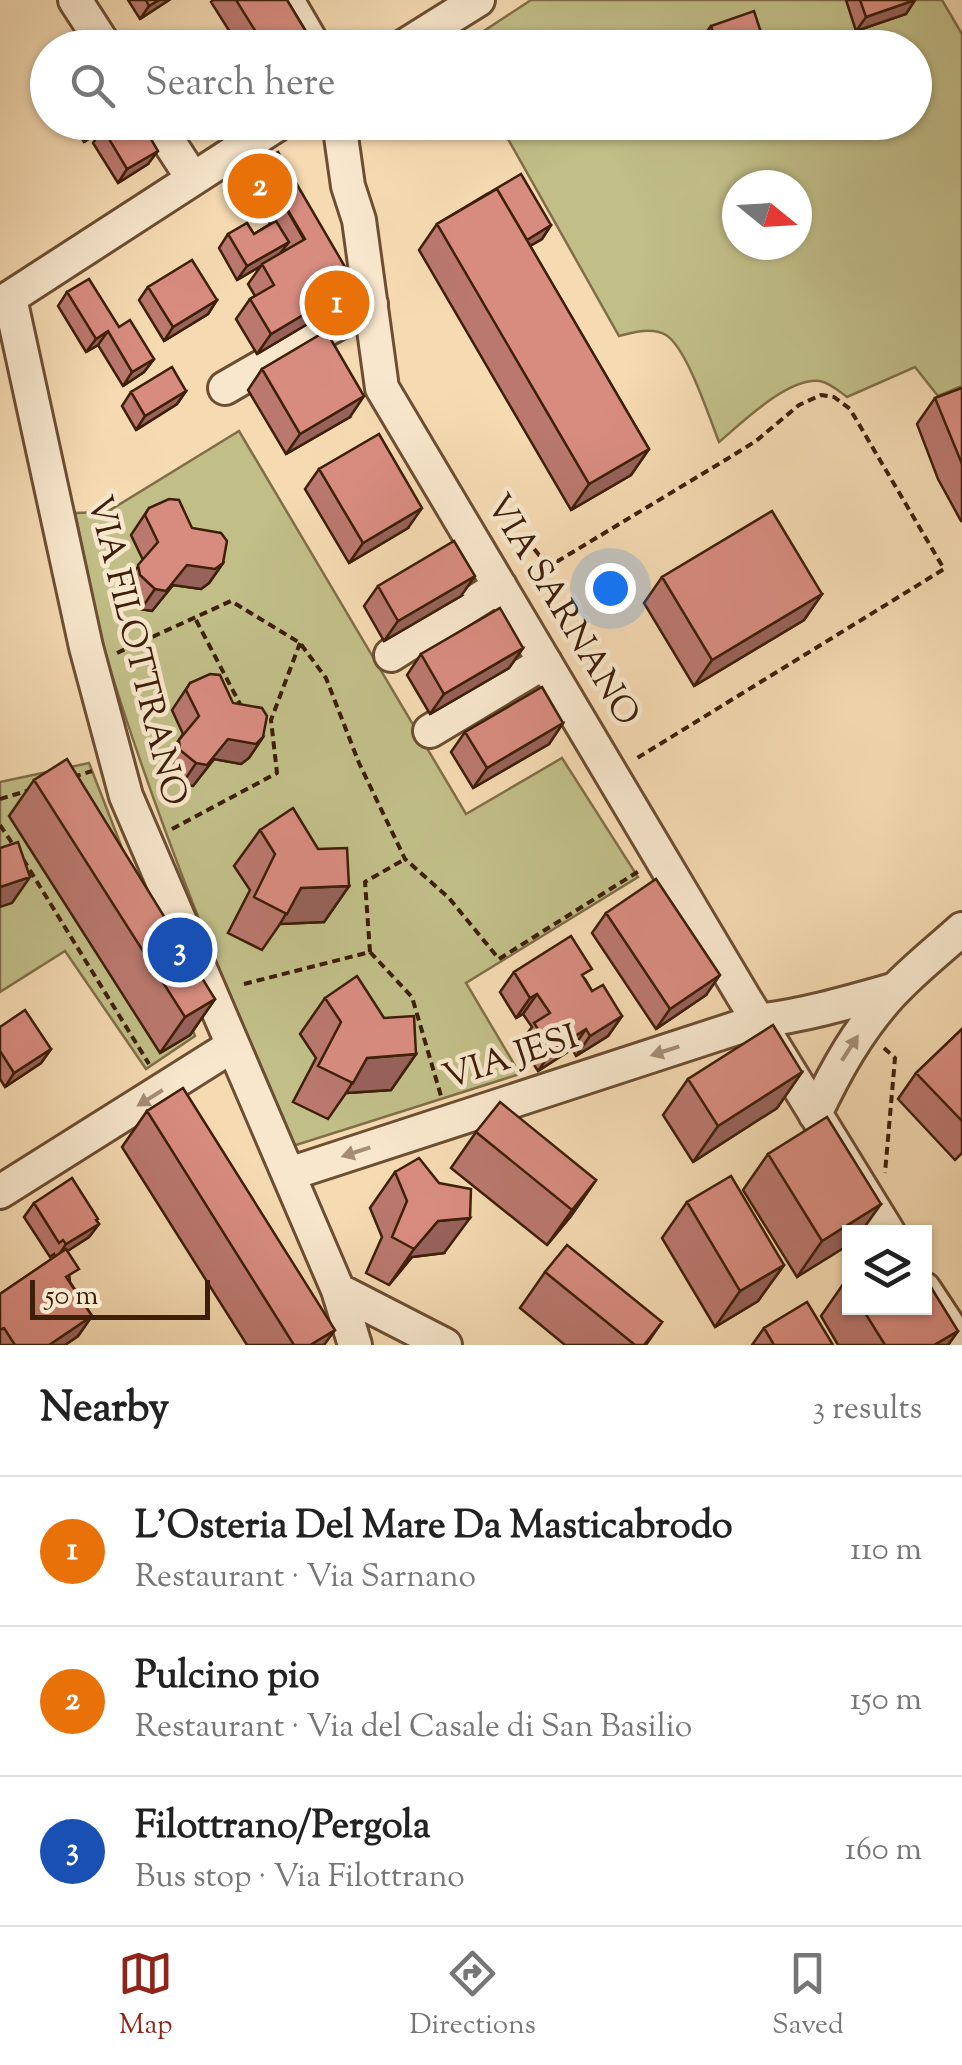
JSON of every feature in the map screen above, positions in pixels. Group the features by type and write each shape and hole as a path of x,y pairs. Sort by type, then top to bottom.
{"street":[{"path":"75,0 94,30"},
{"path":"287,0 304,30"},
{"path":"430,30 478,0"},
{"path":"168,140 193,179"},
{"path":"5,301 253,140"},
{"name":"VIA SARNANO","path":"342,140 348,186 359,220 382,388 884,1225"},
{"name":"VIA SARNANO","path":"354,140 362,184 359,220"},
{"name":"VIA FILOTTRANO","path":"5,301 117,768 145,846 338,1290 355,1345"},
{"path":"225,388 371,304"},
{"path":"375,440 403,423"},
{"path":"391,655 500,586"},
{"path":"430,731 545,662"},
{"path":"814,1114 846,1052 896,988 962,929"},
{"name":"VIA JESI","path":"290,1174 758,1021 827,1009 896,988"},
{"path":"0,1192 232,1046"},
{"path":"338,1290 445,1345"},
{"path":"932,1301 961,1344"}],"path":[{"path":"526,539 539,555 558,561 728,459 800,405 821,395 834,397 850,409 944,569 626,765"},
{"path":"107,658 231,601 300,643 326,678 359,763 405,859 449,898 500,959 640,870"},
{"path":"196,618 239,703"},
{"path":"164,833 277,774 271,720 300,643"},
{"path":"65,780 97,770"},
{"path":"0,799 32,789"},
{"path":"0,826 148,1062"},
{"path":"11,861 22,857"},
{"path":"405,859 365,882 370,952 412,997 444,1106"},
{"path":"244,984 370,952"},
{"path":"880,1044 895,1058 884,1179"}],"shaded area":[{"path":"531,0 942,0 962,34 962,386 938,396 915,367 847,397 824,382 807,382 766,402 719,442 697,384 674,342 655,331 619,336 509,140 932,140 932,30 485,30"},
{"path":"239,431 466,814 562,758 638,877 466,983 520,1074 293,1146 218,967 149,785 103,644 75,513 107,512"},
{"path":"89,763 195,1036 146,1069 65,951 0,992 0,782"}],"building":[{"path":"236,0 287,0 305,30 255,30"},
{"path":"860,0 915,0 866,17"},
{"path":"754,11 760,30 712,30 711,26"},
{"path":"110,140 152,140 158,151 127,169"},
{"path":"278,152 355,284 271,334 250,299 274,285 262,264 305,239 260,163"},
{"path":"521,174 551,225 527,240 497,189 487,194"},
{"path":"497,189 649,449 589,484 437,224"},
{"path":"276,221 289,242 247,266 228,234 247,223 254,234"},
{"path":"192,260 217,300 173,327 148,287"},
{"path":"89,279 119,327 130,320 154,359 132,372 108,331 96,339 67,292"},
{"path":"326,331 364,396 300,434 262,369"},
{"path":"172,367 186,391 145,416 131,392"},
{"path":"962,388 962,464 935,398"},
{"path":"379,434 422,508 363,543 319,469"},
{"path":"169,499 179,500 192,528 221,533 227,541 223,563 215,569 187,565 166,591 155,589 140,575 138,565 158,542 145,515 149,508"},
{"path":"772,511 822,594 712,660 662,577"},
{"path":"454,541 475,576 398,621 378,586"},
{"path":"500,608 523,648 444,694 421,654"},
{"path":"210,674 220,675 233,703 262,708 267,716 263,737 256,744 228,739 207,765 196,763 180,750 179,740 199,716 186,690 190,683"},
{"path":"542,687 563,723 487,768 465,732"},
{"path":"67,759 215,999 185,1017 34,780"},
{"path":"293,808 318,849 347,848 349,886 301,888 287,914 254,897 275,854 260,830"},
{"path":"18,842 30,877 0,887 0,848"},
{"path":"656,879 720,975 670,1009 606,913"},
{"path":"571,936 592,969 582,975 592,991 603,985 622,1016 590,1036 586,1029 552,1051 534,1023 550,1013 537,994 530,998 514,972"},
{"path":"357,976 384,1018 414,1016 416,1054 367,1058 353,1083 318,1066 341,1022 325,998"},
{"path":"25,1010 51,1049 14,1073 0,1051 0,1027"},
{"path":"773,1025 802,1072 718,1126 688,1079"},
{"path":"962,1029 962,1121 916,1073"},
{"path":"183,1088 335,1330 310,1345 294,1345 147,1111"},
{"path":"500,1102 596,1180 572,1210 476,1132"},
{"path":"827,1117 881,1204 822,1241 768,1154"},
{"path":"419,1158 439,1183 471,1189 470,1218 438,1221 414,1249 392,1237 407,1201 395,1172"},
{"path":"731,1176 784,1265 740,1291 687,1202"},
{"path":"72,1178 99,1224 66,1244 63,1240 59,1243 34,1203"},
{"path":"567,1245 662,1322 644,1345 635,1345 545,1272"},
{"path":"66,1249 79,1269 66,1277 92,1316 49,1345 15,1345 4,1328 0,1330 0,1294"},
{"path":"932,1289 958,1331 934,1345 885,1345 866,1315 932,1315"},
{"path":"807,1302 833,1345 774,1345 764,1328"}],"place":[{"name":"Pulcino pio","path":"260,186"},
{"name":"L'Osteria Del Mare Da Masticabrodo","path":"337,303"},
{"name":"Filottrano/Pergola","path":"180,950"}]}
